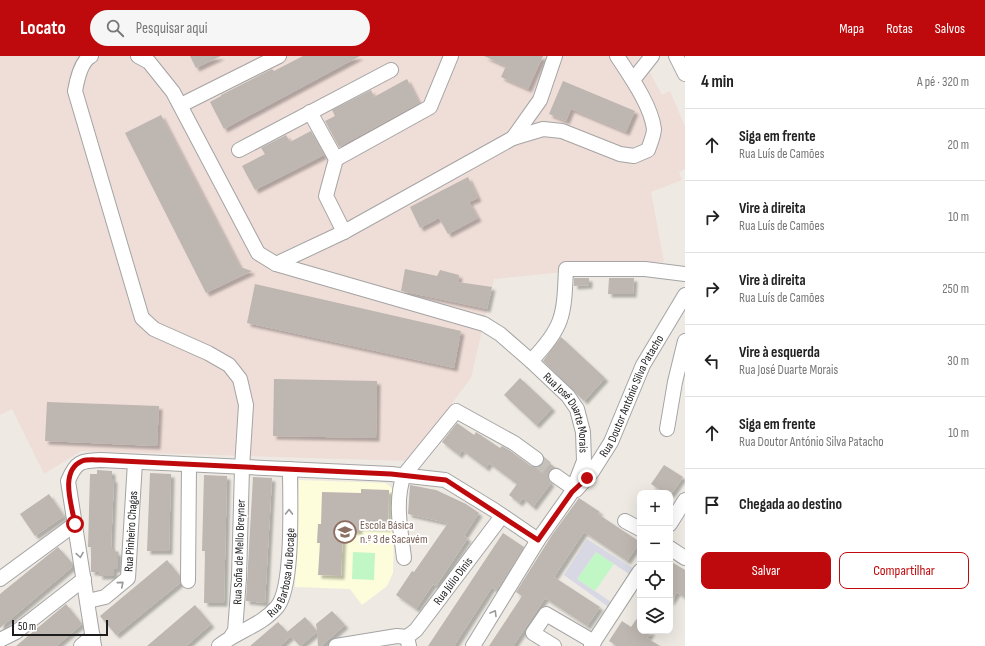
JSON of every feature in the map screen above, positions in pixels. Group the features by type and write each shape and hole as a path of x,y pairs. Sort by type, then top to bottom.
{"street":[{"name":"Rua Sofia de Mello Breyner","path":"91,56 88,57 79,72 75,90 142,318 154,329 229,365 240,379 246,405 242,468 239,578 235,631 232,635"},
{"name":"Rua José Duarte Morais","path":"138,56 149,62 165,80 181,106 258,253 276,264 484,324 500,334 531,361 568,396 577,409 583,432 584,461 572,490 538,540 473,646"},
{"path":"181,106 279,56"},
{"path":"336,159 430,107 451,56"},
{"path":"513,138 540,100 555,56"},
{"path":"276,264 344,232 513,138 544,129 562,131 620,154 634,156 648,150 654,130 650,114 633,80 617,56"},
{"path":"633,80 652,56"},
{"path":"676,56 685,74"},
{"path":"239,150 391,70"},
{"path":"310,112 336,159 326,196 344,232"},
{"path":"531,361 549,342 561,322 565,296 566,269 645,269 685,274"},
{"name":"Rua Doutor António Silva Patacho","path":"572,490 578,489 592,472 611,442 643,365 685,296"},
{"path":"667,429 675,382 684,346"},
{"path":"404,558 399,499 400,484 404,475 456,411 514,443 536,459"},
{"path":"81,646 93,641 88,601 68,481 73,469 83,461 290,469 404,475 446,480 538,540"},
{"name":"Rua Pinheiro Chagas","path":"88,601 105,597 128,578 135,462"},
{"path":"188,581 189,465"},
{"name":"Rua Barbosa du Bocage","path":"219,646 232,635 254,627 276,608 283,598 288,578 290,469"},
{"path":"556,476 572,490"},
{"path":"673,519 685,500"},
{"name":"Rua Júlio Dinis","path":"408,642 502,516"},
{"path":"625,521 637,527"},
{"path":"0,579 75,524"},
{"path":"673,550 685,558"},
{"path":"554,646 533,633 546,614 592,644 637,576"},
{"path":"0,640 16,632 84,579"},
{"path":"336,646 396,636 408,642"}],"shaded area":[{"path":"0,56 641,56 662,95 670,91 685,127 685,169 679,172 682,180 651,192 664,262 494,279 471,378 408,461 81,451 44,474 12,409 0,415"},
{"name":"Escola Básica n.º 3 de Sacavém","path":"299,480 385,483 395,492 393,573 387,586 362,605 350,589 295,587"},
{"path":"587,539 637,571 635,578 596,552 577,579 617,606 614,611 564,575"}],"green space":[{"path":"353,552 375,553 374,580 352,579"},
{"path":"596,552 614,564 595,591 577,579"}],"building":[{"path":"190,56 221,56 196,68"},
{"path":"303,56 360,56 224,129 210,102 272,69 274,71"},
{"path":"484,56 543,56 528,89 501,77 506,66"},
{"path":"407,79 419,103 339,147 325,121 335,116 332,110 371,90 374,97"},
{"path":"563,81 635,111 626,132 571,109 566,121 549,114"},
{"path":"161,115 240,267 252,271 206,293 125,133"},
{"path":"311,131 324,155 255,190 242,166 265,154 261,148 286,135 290,142"},
{"path":"468,177 478,198 469,202 478,218 448,234 439,218 420,228 410,207"},
{"path":"405,269 437,276 440,270 459,275 458,282 492,287 487,309 401,291"},
{"path":"574,278 589,278 589,285 574,286"},
{"path":"609,278 634,278 633,294 608,294"},
{"path":"255,284 461,331 454,368 247,323"},
{"path":"561,337 605,378 584,401 543,361"},
{"path":"520,378 552,408 536,425 504,395"},
{"path":"274,379 377,381 376,438 273,436"},
{"path":"47,402 159,406 157,446 45,441"},
{"path":"457,423 474,435 476,432 500,448 502,446 509,450 531,466 540,467 544,459 556,468 549,471 548,479 551,483 533,507 523,498 519,503 509,495 517,484 489,463 486,468 462,450 459,455 442,442"},
{"path":"664,465 683,477 673,492 673,490 660,490 651,484"},
{"path":"97,470 112,471 112,479 114,479 111,548 115,548 115,552 118,552 118,569 114,569 114,576 99,576 99,572 91,572 91,547 88,547 90,474 97,474"},
{"path":"150,473 171,474 169,551 147,551"},
{"path":"204,475 227,476 224,603 204,603 205,551 202,551"},
{"path":"253,477 272,478 265,603 246,601"},
{"path":"410,485 436,490 466,504 479,513 464,536 468,538 436,586 433,584 416,609 396,595 448,523 408,514"},
{"path":"361,489 389,490 388,528 359,527 359,531 343,531 341,576 318,575 320,543 317,543 318,524 321,524 322,492 361,493"},
{"path":"49,494 64,516 35,536 20,514"},
{"path":"579,498 600,512 598,514 637,540 637,546 627,561 584,532 554,577 600,607 587,626 545,598 513,646 489,646 522,596 516,592 552,535"},
{"path":"503,533 524,547 502,583 496,590 492,587 454,646 428,646"},
{"path":"58,547 72,563 72,567 0,628 0,594"},
{"path":"167,560 180,576 180,583 116,635 100,616"},
{"path":"673,563 685,570 685,598 677,592 673,598"},
{"path":"66,604 82,624 62,641 56,646 16,646"},
{"path":"195,605 211,624 186,646 147,646"},
{"path":"332,611 345,625 321,646 318,646 317,632 300,646 287,632 305,617 317,631 316,624"},
{"path":"637,618 637,634 650,634 647,638 660,646 617,646 609,641 622,621 631,627"},
{"path":"278,622 291,636 280,646 250,646"}],"tunnel":[{"path":"536,459 556,476"}],"place":[{"name":"Escola Básica n.º 3 de Sacavém","path":"345,532"}],"route":[{"path":"75,524 68,481 73,469 83,461 101,460 391,474 446,480 538,540 572,492 578,489 587,478"}]}
